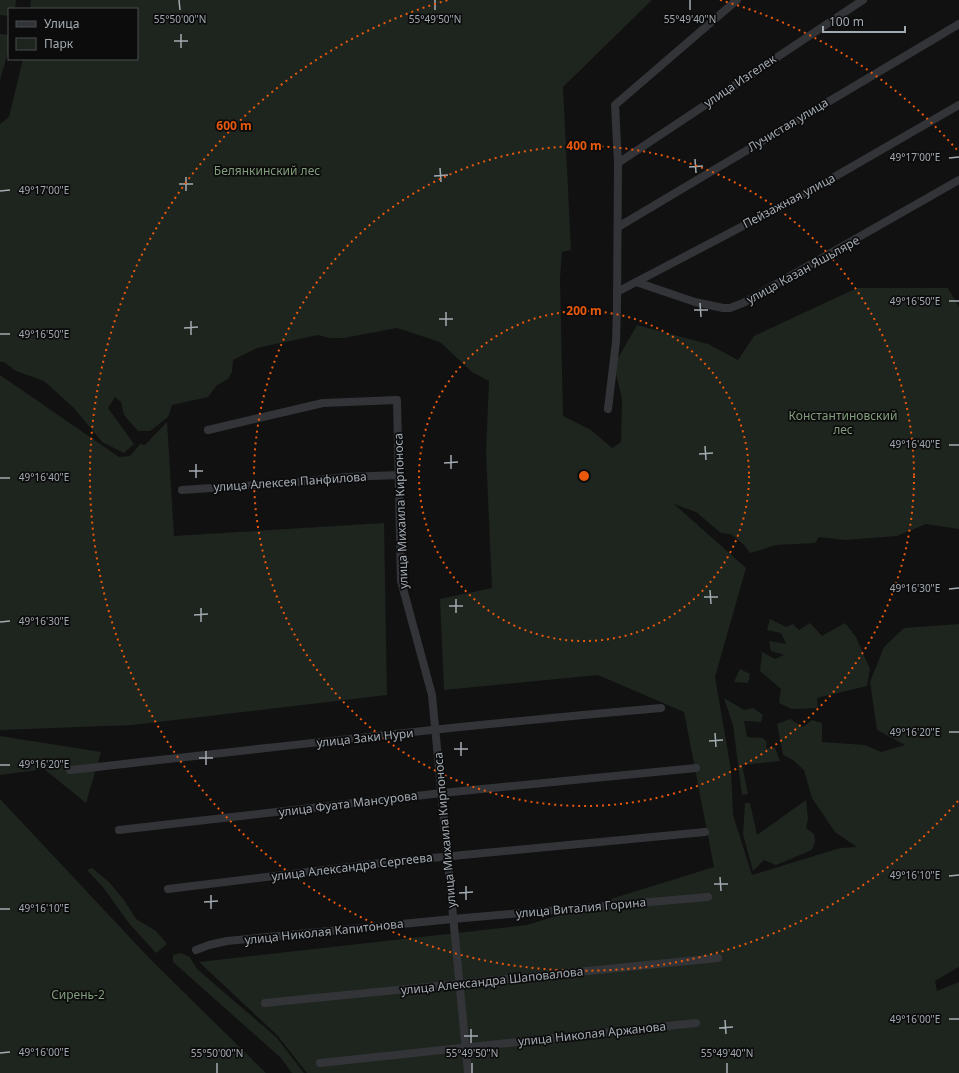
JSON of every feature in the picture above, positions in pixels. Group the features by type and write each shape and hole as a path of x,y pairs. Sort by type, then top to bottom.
{"street":[{"path":"608,409 616,342 618,163 615,105 737,0"},
{"name":"улица Изгелек","path":"618,163 863,0"},
{"name":"Лучистая улица","path":"618,227 959,24"},
{"name":"Пейзажная улица","path":"617,292 810,191 959,105"},
{"name":"улица Казан Яшьляре","path":"636,282 695,302 730,308 743,303 959,180"},
{"name":"улица Михаила Кирпоноса","path":"208,430 323,403 397,400 401,581 432,695 468,1073"},
{"name":"улица Алексея Панфилова","path":"182,490 288,483 346,477 399,475"},
{"name":"улица Заки Нури","path":"70,770 436,730 661,708"},
{"name":"улица Фуата Мансурова","path":"120,830 442,793 696,768"},
{"name":"улица Александра Сергеева","path":"168,889 448,856 705,832"},
{"name":"улица Виталия Горина","path":"453,919 708,897"},
{"name":"улица Николая Капитонова","path":"196,950 209,945 228,941 453,919"},
{"name":"улица Александра Шаповалова","path":"265,1004 718,958"},
{"name":"улица Николая Аржанова","path":"320,1063 696,1023"}],"green space":[{"path":"0,0 16,0 15,8 8,8 8,16 0,15"},
{"path":"31,0 652,0 563,87 571,250 562,252 560,278 563,416 591,430 612,448 621,442 622,399 614,365 637,325 708,344 738,360 754,336 857,288 948,288 959,307 959,529 926,524 897,536 845,540 819,537 815,543 776,545 750,553 744,545 731,534 721,533 696,512 674,504 746,568 715,677 731,770 733,815 752,875 840,848 857,847 835,832 812,798 804,770 793,760 783,755 777,724 790,719 803,727 812,720 822,723 822,742 865,745 881,752 905,745 877,730 870,682 884,647 904,628 959,624 959,967 935,981 937,991 959,982 959,1073 307,1073 277,1035 199,962 527,925 714,867 684,712 598,675 444,690 440,599 492,588 486,452 489,381 472,372 440,342 397,328 344,338 330,338 318,335 257,348 233,360 232,372 228,379 217,385 208,397 172,405 168,417 150,431 138,431 124,415 121,402 115,397 108,408 134,444 124,453 102,442 74,408 44,381 16,371 4,362 0,362 0,124 9,117 23,60 138,60 138,8 30,8"},
{"path":"0,34 8,35 8,52 0,80"},
{"path":"0,375 119,457 130,456 140,444 145,445 167,422 174,536 384,523 387,695 132,725 0,730"},
{"path":"770,619 786,627 793,624 799,630 810,623 822,636 845,623 856,637 870,669 867,686 817,698 818,708 792,709 779,703 781,689 760,671 762,652 775,659 784,655 771,651 769,641 786,644 781,633 767,630"},
{"path":"740,669 750,674 748,683 734,682"},
{"path":"724,698 744,710 753,708 763,715 761,722 744,721 747,737 763,738 767,742 766,748 775,748 780,761 742,765 748,794 742,795 733,725"},
{"path":"0,736 101,752 86,803 44,769 0,775"},
{"name":"Сирень-2","path":"0,799 151,960 266,1073 0,1073"},
{"path":"806,800 808,819 806,828 814,834 815,841 812,850 776,865 764,860 753,871 743,834 745,803 750,803 757,835"},
{"path":"92,868 109,882 124,900 136,919 156,931 167,944 156,953 128,922 103,887 87,870"},
{"path":"181,953 190,957 197,969 276,1037 304,1073 292,1073 281,1058 173,962 173,955"}],"park label":[{"name":"Белянкинский лес","path":"267,171"},
{"name":"Константиновский лес","path":"843,423"}]}
